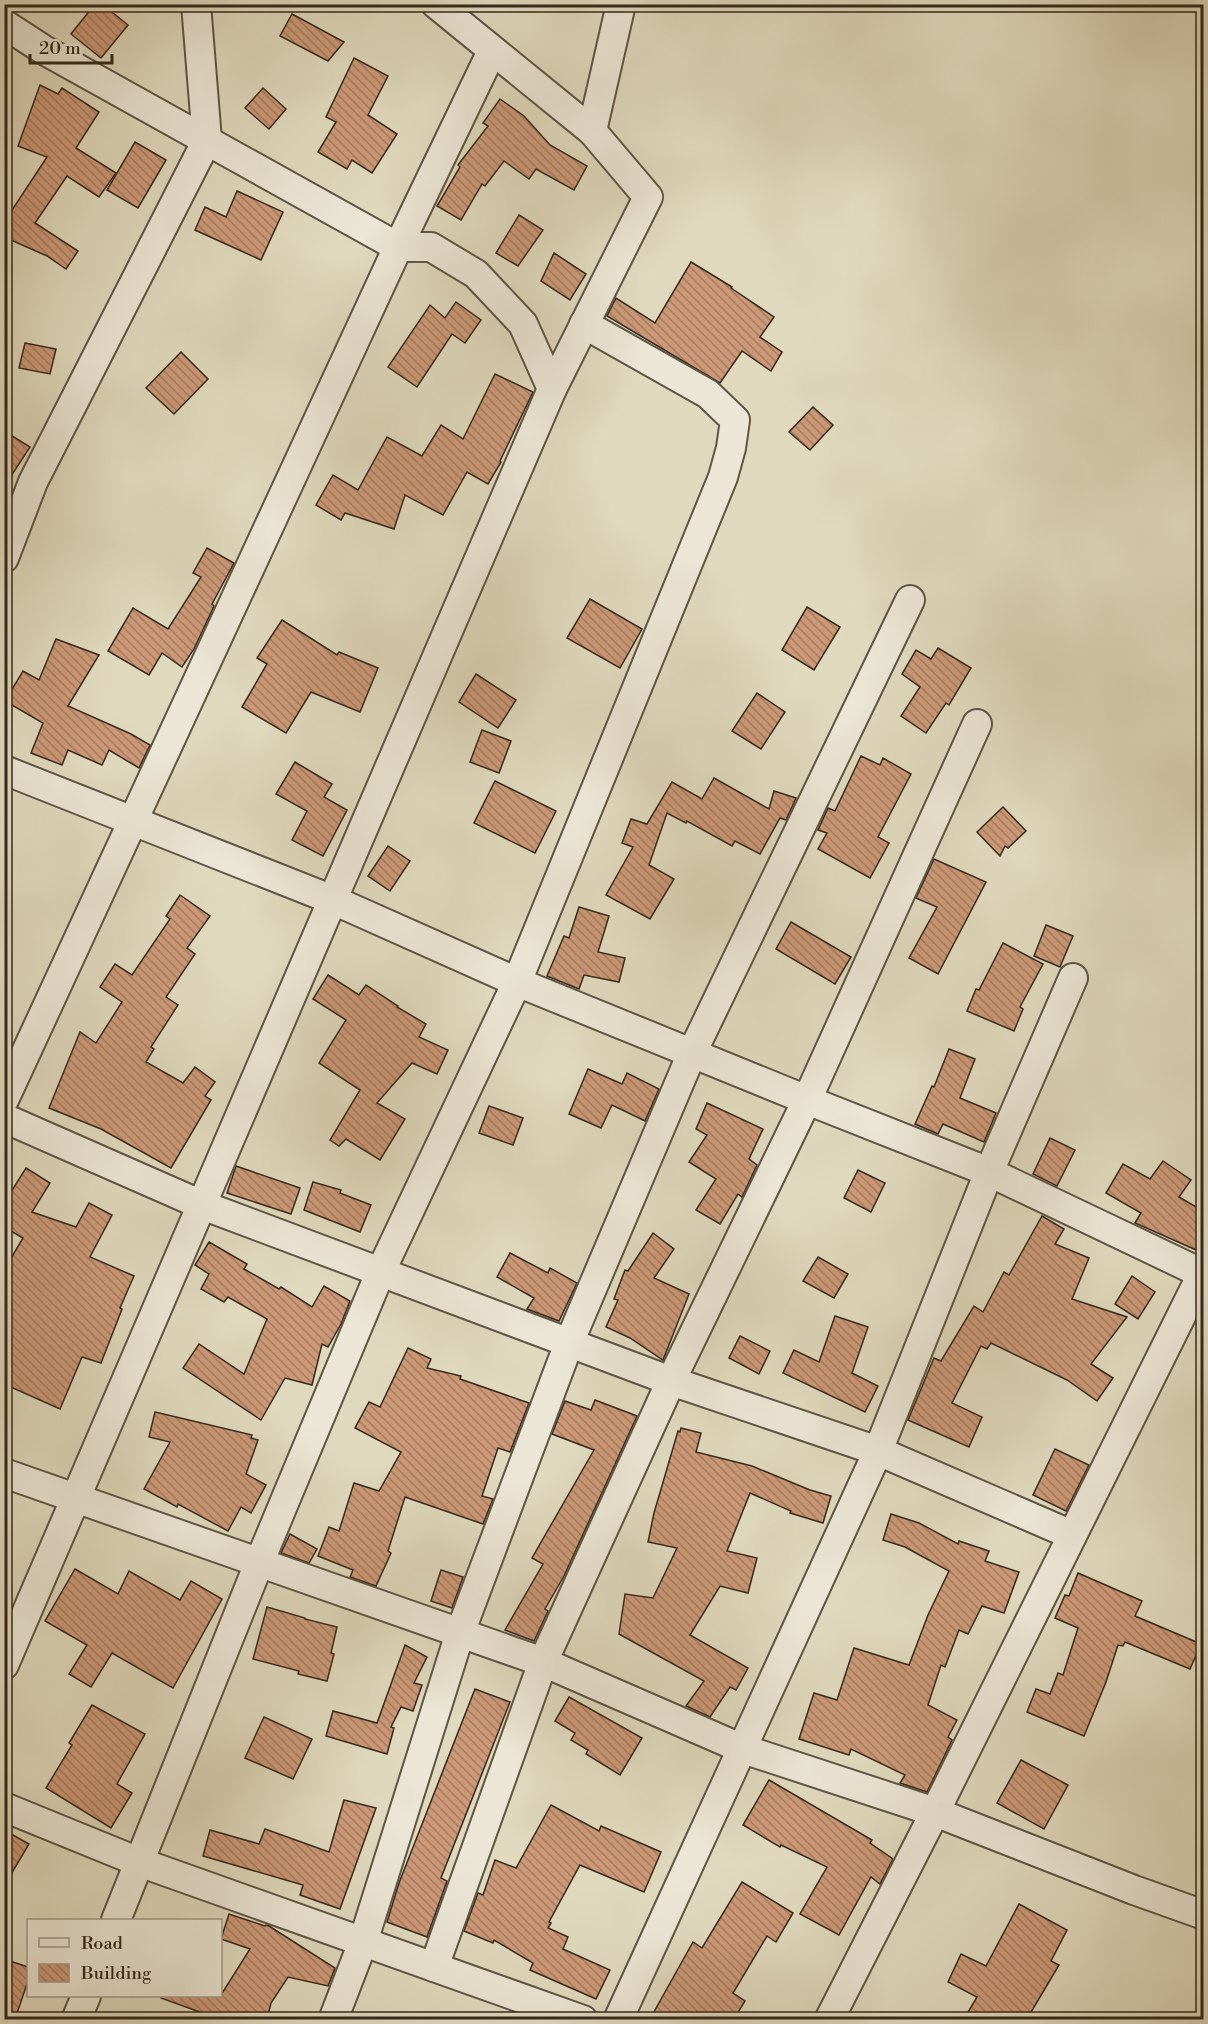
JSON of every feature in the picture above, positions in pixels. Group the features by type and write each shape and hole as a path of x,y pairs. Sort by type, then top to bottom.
{"street":[{"path":"4,558 33,482 207,140 196,4"},
{"path":"4,1665 552,389 648,197 592,130 436,4"},
{"path":"603,4 614,32"},
{"path":"592,130 621,4"},
{"path":"4,24 44,50 398,247 431,247 476,274 523,324 552,389"},
{"path":"4,1100 398,247 492,51"},
{"path":"116,1919 380,1273 517,982 723,477 731,448 735,420 708,394 584,324"},
{"path":"333,2019 363,1942 460,1633 569,1343 692,1053 910,600"},
{"path":"434,1967 543,1662 671,1381 807,1101 977,724"},
{"path":"4,770 333,900 517,982 807,1101 989,1172 1202,1271 935,1812 830,2019"},
{"path":"618,2019 878,1450 989,1172 1072,978"},
{"path":"4,1118 202,1205 671,1381 878,1450 1072,1535"},
{"path":"4,1473 543,1662 743,1749 935,1812 1203,1915"},
{"path":"4,1807 140,1862 583,2019"},
{"path":"76,2019 85,1997"}],"building":[{"path":"95,4 102,4 128,25 101,58 71,34"},
{"path":"292,14 344,42 328,61 280,36"},
{"path":"354,58 388,76 368,115 397,134 372,173 352,160 347,169 318,152 336,122 326,117"},
{"path":"40,85 58,94 62,88 99,112 76,148 116,173 99,197 67,176 35,223 78,251 66,269 47,256 4,237 4,227 12,210 47,157 18,146"},
{"path":"263,88 286,109 269,129 245,108"},
{"path":"500,99 524,116 550,145 587,166 574,190 536,169 529,179 504,161 485,186 482,184 461,220 437,206 460,167 458,165 488,126 483,123"},
{"path":"135,142 166,160 138,208 107,190"},
{"path":"237,191 283,212 261,260 195,230 205,207 226,217"},
{"path":"519,215 543,230 518,266 496,253"},
{"path":"554,253 586,274 570,300 541,281"},
{"path":"691,262 732,287 774,317 760,337 782,352 771,371 742,351 720,383 607,316 616,298 655,323"},
{"path":"456,302 481,320 465,343 452,334 417,387 388,367 430,305 445,318"},
{"path":"25,343 56,349 50,374 19,368"},
{"path":"181,352 208,379 174,414 146,388"},
{"path":"495,374 533,392 501,462 488,484 467,472 443,515 405,495 394,529 345,513 341,520 316,505 333,475 358,490 387,437 422,456 441,425 463,439"},
{"path":"813,407 833,425 810,450 789,432"},
{"path":"4,431 30,447 4,487"},
{"path":"207,548 234,563 212,604 214,606 194,649 182,667 162,653 149,675 108,651 133,608 168,629 201,577 193,573"},
{"path":"590,599 642,629 620,668 567,638"},
{"path":"807,607 840,627 814,670 782,650"},
{"path":"282,620 337,655 339,652 378,668 360,712 311,692 286,733 242,707 267,664 257,658"},
{"path":"56,639 99,655 68,706 150,745 139,768 109,750 102,765 68,750 62,765 31,753 43,723 5,701 23,671 39,680"},
{"path":"938,648 971,668 949,705 946,703 926,733 901,716 920,687 902,674 916,650 931,659"},
{"path":"476,674 516,700 498,728 459,702"},
{"path":"757,693 785,712 761,749 732,731"},
{"path":"482,730 511,741 499,773 470,762"},
{"path":"861,756 880,765 883,758 911,774 878,837 889,843 870,878 818,849 827,833 818,830 828,808 835,811"},
{"path":"295,762 332,784 324,797 347,810 323,856 292,840 307,811 276,794"},
{"path":"714,778 769,809 774,791 796,798 786,820 780,818 760,854 735,841 732,846 687,821 686,823 667,813 649,865 674,879 650,919 606,895 633,847 622,843 631,819 647,824 672,782 702,799"},
{"path":"495,781 556,811 535,853 474,823"},
{"path":"1003,807 1026,831 1008,848 1005,846 1000,856 977,832"},
{"path":"388,846 410,861 390,891 368,876"},
{"path":"934,859 986,882 938,974 909,958 937,907 916,898"},
{"path":"180,895 210,916 187,948 195,954 166,997 178,1005 151,1047 154,1049 146,1062 183,1083 195,1067 215,1082 205,1096 211,1100 171,1168 101,1129 49,1108 80,1032 96,1043 122,1002 100,987 115,964 132,975 170,919 166,916"},
{"path":"579,907 609,916 598,952 625,958 619,982 584,975 579,989 547,976 564,936 569,938"},
{"path":"791,922 851,957 835,984 776,949"},
{"path":"1046,925 1073,936 1060,967 1034,956"},
{"path":"1003,943 1043,964 1020,1007 1023,1009 1014,1031 967,1011 976,989 979,990"},
{"path":"328,975 359,995 366,985 426,1024 419,1037 448,1050 437,1074 412,1063 377,1103 405,1119 380,1160 346,1139 339,1146 330,1140 360,1090 319,1063 346,1020 313,999"},
{"path":"949,1049 975,1059 960,1098 996,1113 984,1142 943,1124 938,1134 915,1124 932,1086 934,1087"},
{"path":"588,1069 622,1084 627,1073 659,1089 645,1121 612,1105 601,1128 569,1114"},
{"path":"707,1103 763,1129 749,1159 757,1165 742,1197 738,1194 720,1224 696,1210 716,1179 689,1162 707,1135 696,1129"},
{"path":"489,1106 523,1118 513,1145 479,1133"},
{"path":"1050,1138 1075,1150 1057,1186 1033,1174"},
{"path":"1163,1161 1191,1180 1179,1197 1203,1211 1203,1253 1135,1223 1141,1213 1106,1193 1123,1164 1150,1179"},
{"path":"236,1166 300,1188 291,1214 227,1193"},
{"path":"26,1168 50,1183 32,1212 76,1227 89,1203 112,1215 90,1257 134,1276 101,1363 82,1357 60,1409 4,1384 4,1270 23,1238 4,1227 4,1203"},
{"path":"858,1170 885,1183 871,1212 844,1198"},
{"path":"313,1182 341,1190 340,1193 371,1205 360,1232 304,1210"},
{"path":"1042,1216 1064,1229 1055,1244 1089,1258 1072,1299 1127,1317 1091,1364 1113,1378 1097,1401 1067,1380 991,1343 987,1349 981,1346 952,1403 982,1417 969,1447 908,1420 934,1358 941,1361 974,1306 983,1312 1004,1272 1009,1275"},
{"path":"653,1233 674,1249 654,1278 689,1294 663,1360 630,1338 606,1327 618,1300 614,1299 625,1270 628,1271"},
{"path":"209,1242 247,1264 244,1269 279,1289 281,1287 312,1307 324,1286 350,1301 341,1324 328,1347 322,1344 312,1385 285,1378 261,1420 183,1368 199,1344 244,1374 267,1319 228,1297 224,1302 201,1289 209,1274 195,1265"},
{"path":"510,1253 548,1273 550,1268 577,1283 559,1321 527,1309 534,1298 497,1277"},
{"path":"818,1257 848,1274 834,1298 803,1281"},
{"path":"1132,1276 1155,1292 1138,1319 1115,1304"},
{"path":"835,1316 868,1327 852,1373 878,1386 865,1412 783,1373 794,1350 819,1362"},
{"path":"740,1336 770,1351 759,1374 729,1358"},
{"path":"408,1348 431,1359 427,1368 461,1376 460,1379 529,1403 510,1452 498,1448 482,1496 493,1499 483,1524 405,1497 388,1551 391,1553 376,1586 350,1577 353,1570 318,1556 329,1527 339,1531 354,1483 379,1491 401,1452 355,1428 369,1402 380,1407"},
{"path":"595,1400 637,1416 564,1576 545,1609 548,1611 534,1641 505,1630 543,1564 532,1558 594,1450 552,1434 565,1401 591,1410"},
{"path":"155,1412 252,1435 251,1438 258,1440 246,1474 266,1485 251,1513 241,1507 228,1531 144,1489 170,1442 149,1437"},
{"path":"681,1428 701,1433 696,1452 752,1466 810,1490 831,1496 823,1523 790,1513 791,1511 750,1493 727,1551 757,1558 748,1593 720,1586 690,1635 748,1668 736,1690 730,1687 710,1717 686,1706 704,1681 619,1634 625,1594 653,1598 677,1548 648,1542 654,1513 678,1431 680,1432"},
{"path":"1055,1449 1089,1465 1066,1511 1033,1495"},
{"path":"891,1514 919,1523 958,1544 959,1541 989,1551 985,1561 1019,1572 1004,1613 982,1606 968,1634 959,1630 945,1667 941,1665 928,1705 957,1720 948,1737 952,1740 927,1792 900,1783 905,1775 851,1749 849,1755 799,1739 814,1693 837,1700 854,1648 909,1665 928,1615 949,1571 905,1547 883,1540"},
{"path":"290,1534 317,1549 309,1563 281,1553"},
{"path":"75,1569 118,1594 129,1571 180,1600 191,1581 222,1599 173,1688 112,1653 91,1687 69,1674 87,1645 45,1621"},
{"path":"441,1570 463,1577 452,1608 431,1601"},
{"path":"1078,1573 1142,1601 1135,1616 1201,1644 1190,1669 1125,1642 1123,1646 1118,1645 1084,1736 1027,1712 1036,1689 1050,1694 1058,1673 1063,1675 1078,1628 1055,1618 1065,1595 1069,1596"},
{"path":"267,1607 337,1627 331,1653 334,1654 327,1681 253,1659"},
{"path":"405,1645 427,1657 414,1683 422,1685 413,1711 401,1707 391,1727 394,1728 387,1754 326,1736 333,1711 377,1723"},
{"path":"475,1689 510,1702 441,1878 447,1881 427,1937 387,1922 399,1883"},
{"path":"569,1697 642,1738 620,1775 586,1754 588,1750 571,1740 575,1733 555,1721"},
{"path":"92,1705 145,1734 117,1784 132,1793 111,1828 46,1788 72,1745 69,1743"},
{"path":"264,1717 312,1739 293,1779 245,1758"},
{"path":"1021,1760 1068,1785 1044,1829 997,1803"},
{"path":"769,1780 872,1840 870,1843 893,1859 880,1884 871,1877 839,1935 800,1914 827,1867 781,1845 780,1847 743,1825"},
{"path":"344,1800 376,1808 340,1909 300,1895 303,1885 203,1856 210,1830 259,1844 265,1829 329,1852"},
{"path":"551,1805 599,1831 601,1826 661,1852 644,1892 580,1865 549,1922 551,1923 548,1928 568,1937 563,1949 610,1970 596,1999 530,1970 533,1963 494,1940 493,1943 464,1931 478,1893 483,1895 495,1860 516,1868"},
{"path":"4,1830 29,1844 4,1886"},
{"path":"742,1882 793,1913 776,1942 767,1936 733,1993 745,2001 734,2019 650,2019 693,1942 702,1948"},
{"path":"1019,1904 1067,1930 1051,1961 1059,1965 1027,2019 964,2019 977,1997 948,1982 961,1954 986,1966"},
{"path":"229,1914 269,1926 335,1968 328,1986 288,1977 271,2003 267,2019 219,2019 161,1998 222,1997 222,1993 250,1949 222,1939"},
{"path":"4,1959 27,1967 27,1984 15,2019 4,2019"}]}
